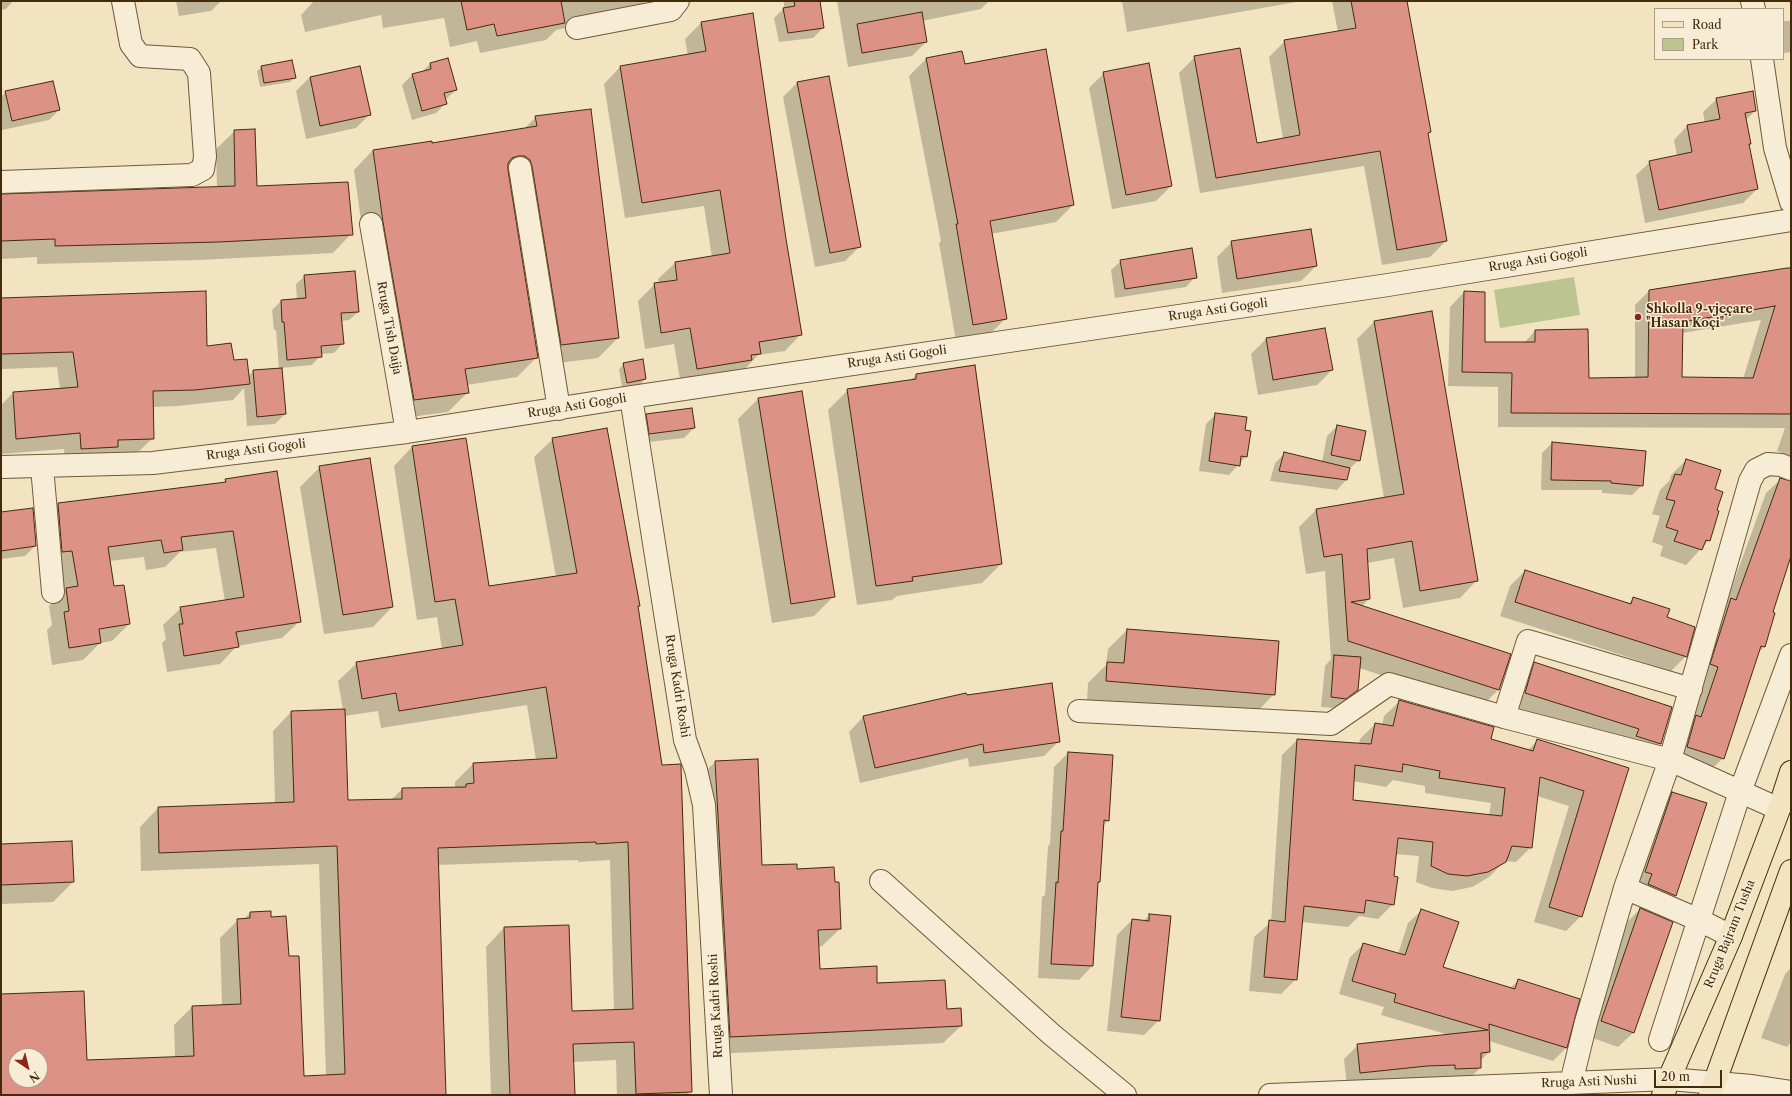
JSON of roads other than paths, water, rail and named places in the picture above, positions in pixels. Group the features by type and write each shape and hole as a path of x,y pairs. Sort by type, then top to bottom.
{"main road":[{"name":"Rruga Bajram Tusha","path":"1666,1087 1731,936 1779,809 1791,772"},
{"path":"1712,1089 1791,871"}],"street":[{"path":"1,182 192,175 203,169 205,157 199,73 190,60 140,56 131,44 123,1"},
{"path":"577,28 671,10 678,1"},
{"path":"1762,60 1775,148 1791,202"},
{"path":"520,168 559,409"},
{"name":"Rruga Asti Gogoli","path":"1,467 153,463 407,432 631,397 1388,285 1791,220"},
{"name":"Rruga Tish Daija","path":"371,224 407,432"},
{"name":"Rruga Kadri Roshi","path":"631,397 685,740 696,770 704,805 721,1095"},
{"path":"1571,1083 1586,1022 1625,888 1670,760 1750,482 1756,470 1768,464 1781,465 1791,469"},
{"path":"42,467 53,592"},
{"path":"1504,717 1528,641 1691,689"},
{"path":"1660,1040 1740,792 1791,655"},
{"path":"1080,711 1331,724 1389,684 1504,717 1670,760 1779,809"},
{"path":"881,881 1051,1034 1125,1095"},
{"path":"1625,888 1699,920 1731,936"},
{"name":"Rruga Asti Nushi","path":"1270,1095 1571,1083 1712,1089 1752,1086 1791,1092"}],"place":[{"name":"Shkolla 9-vjeçare \"Hasan Koçi\"","path":"1638,317"}]}
